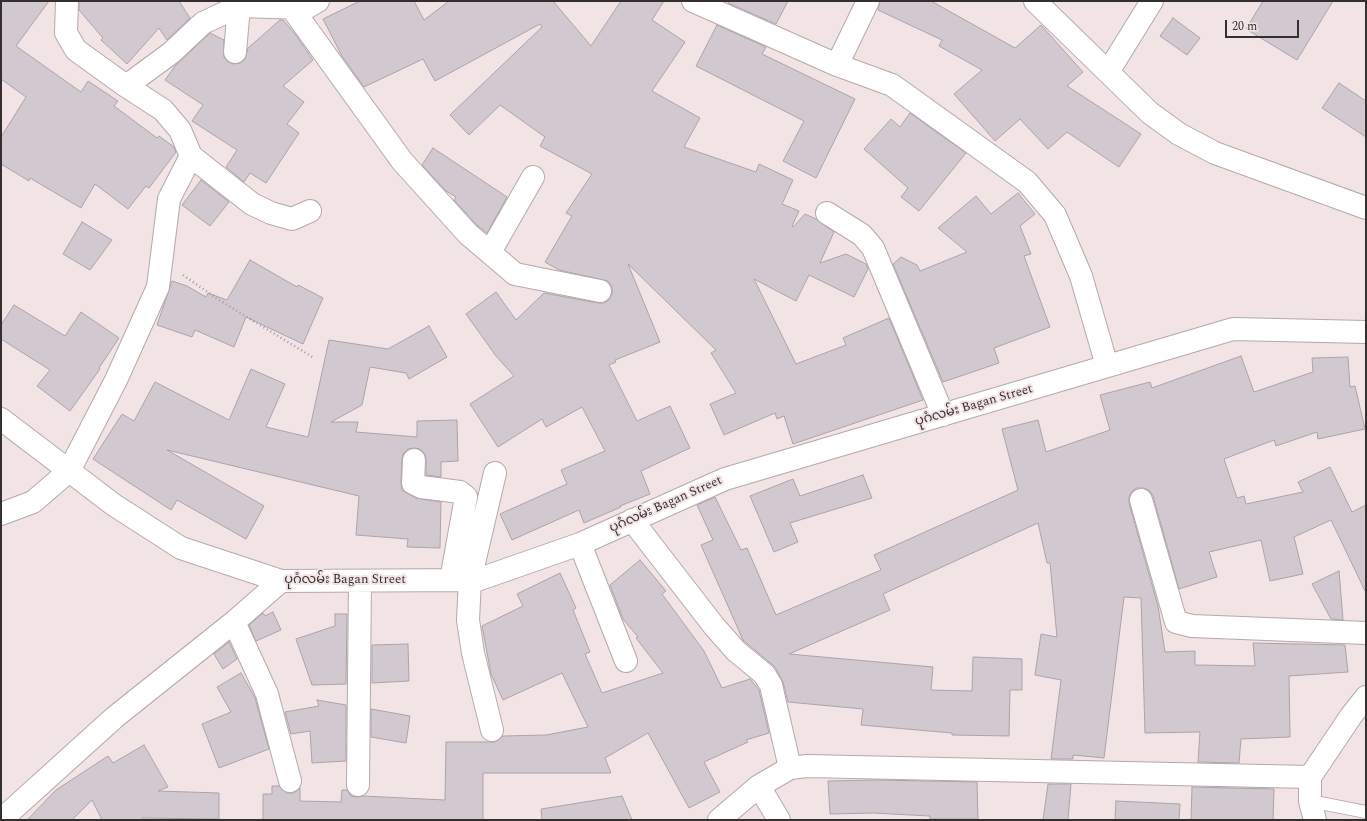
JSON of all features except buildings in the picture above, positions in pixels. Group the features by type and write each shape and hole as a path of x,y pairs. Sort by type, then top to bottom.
{"street":[{"path":"67,1 66,33 76,50 126,86 163,110 180,130 190,156 252,204 271,213 292,219 310,211"},
{"path":"126,86 171,53 203,23 237,3 306,8 318,1"},
{"path":"693,1 837,65 892,85 1027,182 1055,215 1081,276 1106,366"},
{"path":"837,65 868,1"},
{"path":"1035,1 1150,113 1179,134 1215,153 1364,204"},
{"path":"1108,72 1152,1"},
{"path":"235,52 237,3"},
{"path":"291,7 402,161 468,234 515,274 600,291"},
{"path":"1,514 33,502 69,471 116,380 158,287 169,199 190,156"},
{"path":"490,252 533,178"},
{"path":"827,212 862,235 873,248 943,415"},
{"name":"ပုဂံလမ်း Bagan Street","path":"1,418 114,505 181,548 281,582 477,580 580,544 725,479 1233,329 1366,332"},
{"path":"414,460 413,483 421,487 460,492 466,497 460,580 473,653 492,730"},
{"path":"460,580 495,473"},
{"path":"1141,500 1176,622 1192,626 1366,633"},
{"path":"632,520 714,626 736,651 764,674 771,684 790,768"},
{"path":"580,544 626,661"},
{"path":"358,785 360,581"},
{"path":"1,820 115,717 234,622 281,582"},
{"path":"234,622 267,694 290,781"},
{"path":"1312,810 1310,777 1351,716 1366,697"},
{"path":"719,820 759,786 790,768 815,766 1310,777"},
{"path":"759,786 779,820"}],"lane":[{"path":"1312,810 1366,812"}],"path":[{"path":"179,273 219,300 314,358"}]}
